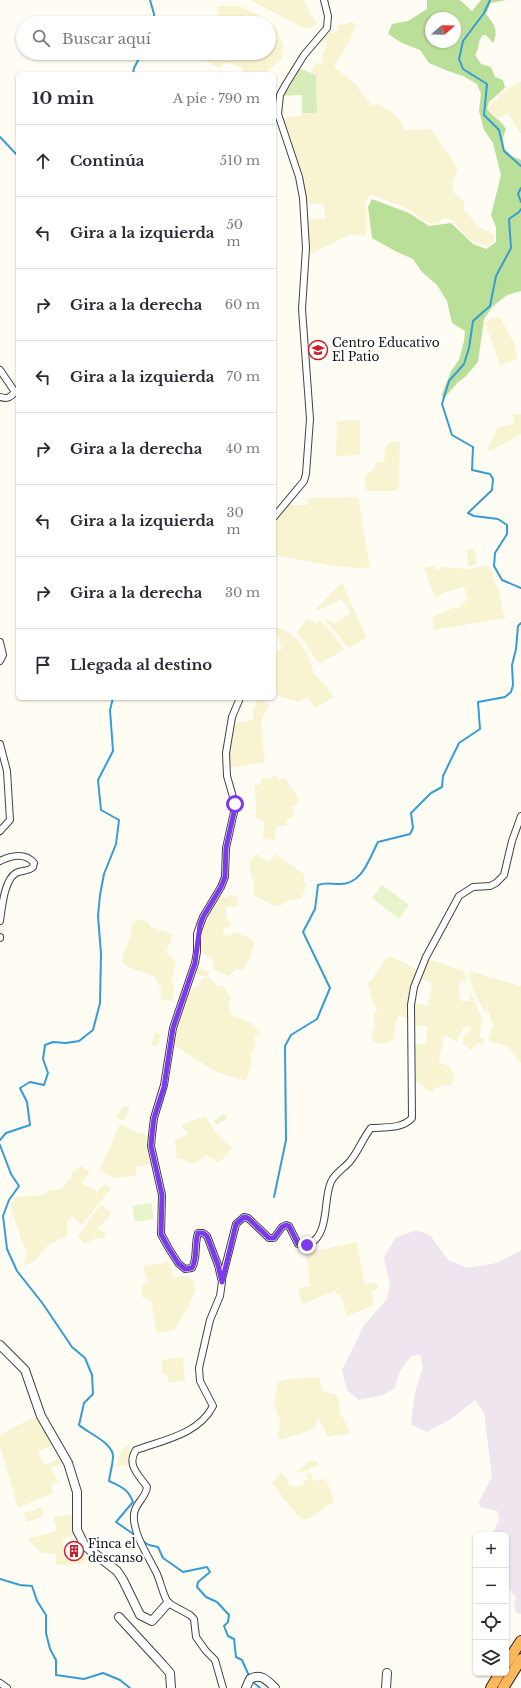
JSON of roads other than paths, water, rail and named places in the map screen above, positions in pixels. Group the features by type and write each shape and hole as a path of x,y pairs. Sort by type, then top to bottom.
{"highway":[{"path":"509,1659 521,1641"},
{"path":"503,1688 521,1659"},
{"path":"491,1688 498,1676"}],"street":[{"path":"276,515 304,481 306,474 310,420 302,309 306,248 303,198 299,176 278,114 278,104 280,95 304,56 327,28 328,16 324,0"},
{"path":"0,370 15,392 12,396 6,398 0,397"},
{"path":"0,642 3,655 0,661"},
{"path":"222,1282 218,1265 207,1236 203,1233 198,1233 195,1241 195,1259 192,1268 185,1269 178,1263 161,1234 162,1195 152,1141 154,1118 164,1087 173,1028 195,963 200,925 225,877 226,848 235,804 227,776 226,753 232,718 239,700"},
{"path":"0,744 7,771 10,820 0,830"},
{"path":"223,1688 215,1660 206,1651 196,1637 194,1619 190,1615 168,1603 157,1575 134,1526 135,1507 143,1499 147,1487 135,1470 132,1463 133,1455 136,1450 168,1440 198,1425 205,1420 214,1406 200,1381 199,1368 210,1320 220,1296 236,1224 240,1219 244,1217 248,1218 269,1238 274,1238 282,1227 286,1225 289,1226 298,1244 307,1245 312,1243 318,1236 327,1208 328,1187 332,1180 351,1160 371,1128 396,1127 408,1122 412,1118 411,1005 414,987 426,957 459,896 473,887 490,886 496,883 504,875 512,841 521,816"},
{"path":"0,861 7,858 23,856 31,859 34,863 30,870 16,872 9,880 0,921"},
{"path":"0,1345 25,1370 41,1416 68,1463 77,1492 77,1530 85,1546 116,1571 123,1580 140,1614 152,1621 168,1603"},
{"path":"119,1617 170,1673 171,1688"},
{"path":"386,1688 388,1680 387,1673"},
{"path":"246,1688 250,1679 256,1676 262,1677 275,1688"},
{"path":"0,1683 7,1688"}],"waterway":[{"path":"150,0 154,16"},
{"path":"490,0 484,13 463,41 459,59 463,69 487,84 484,115 499,130 504,151 521,166"},
{"path":"133,72 138,60"},
{"path":"0,137 16,154"},
{"path":"521,188 518,194 521,202"},
{"path":"521,209 509,219 511,248 496,276 490,306 473,321 469,348 464,364 449,381 442,404 452,435 473,447 472,470 490,474 493,479 492,490 468,513 474,516 498,519 507,525 507,534 495,553 494,566 502,580 521,588"},
{"path":"274,1197 286,1140 285,1046 291,1035 317,1019 330,988 303,932 315,909 318,885 326,883 347,883 354,880 364,870 378,842 410,834 413,828 411,813 431,793 442,787 443,776 459,743 480,729 478,702 505,697 511,692 513,685 512,665 516,649 518,626 521,623"},
{"path":"0,1140 6,1133 30,1125 27,1102 20,1088 30,1082 44,1085 48,1073 43,1059 45,1045 53,1042 66,1043 79,1041 93,1030 100,1003 101,954 98,916 100,895 104,874 116,844 119,820 101,810 98,780 113,751 110,710 112,700"},
{"path":"0,1145 11,1174 19,1186 9,1200 3,1216 7,1249 17,1271 43,1304 72,1347 85,1358 92,1375 93,1394 84,1403 79,1425 105,1443 112,1451 113,1459 109,1481 124,1489 129,1494 133,1502 116,1522 136,1536"},
{"path":"141,1540 149,1545 158,1547 163,1558 183,1572 207,1567 210,1572 198,1582 197,1587 206,1597 217,1602 229,1615 228,1622 224,1626 228,1636 234,1639 236,1657 242,1660 250,1678"},
{"path":"0,1579 20,1585 32,1586 37,1601 46,1615 46,1633 50,1649 56,1660 56,1675 84,1679 103,1673 120,1680 130,1688"},
{"path":"252,1681 260,1688"}],"place":[{"name":"Centro Educativo El Patio","path":"318,350"},
{"name":"Finca el descanso","path":"74,1551"}]}
